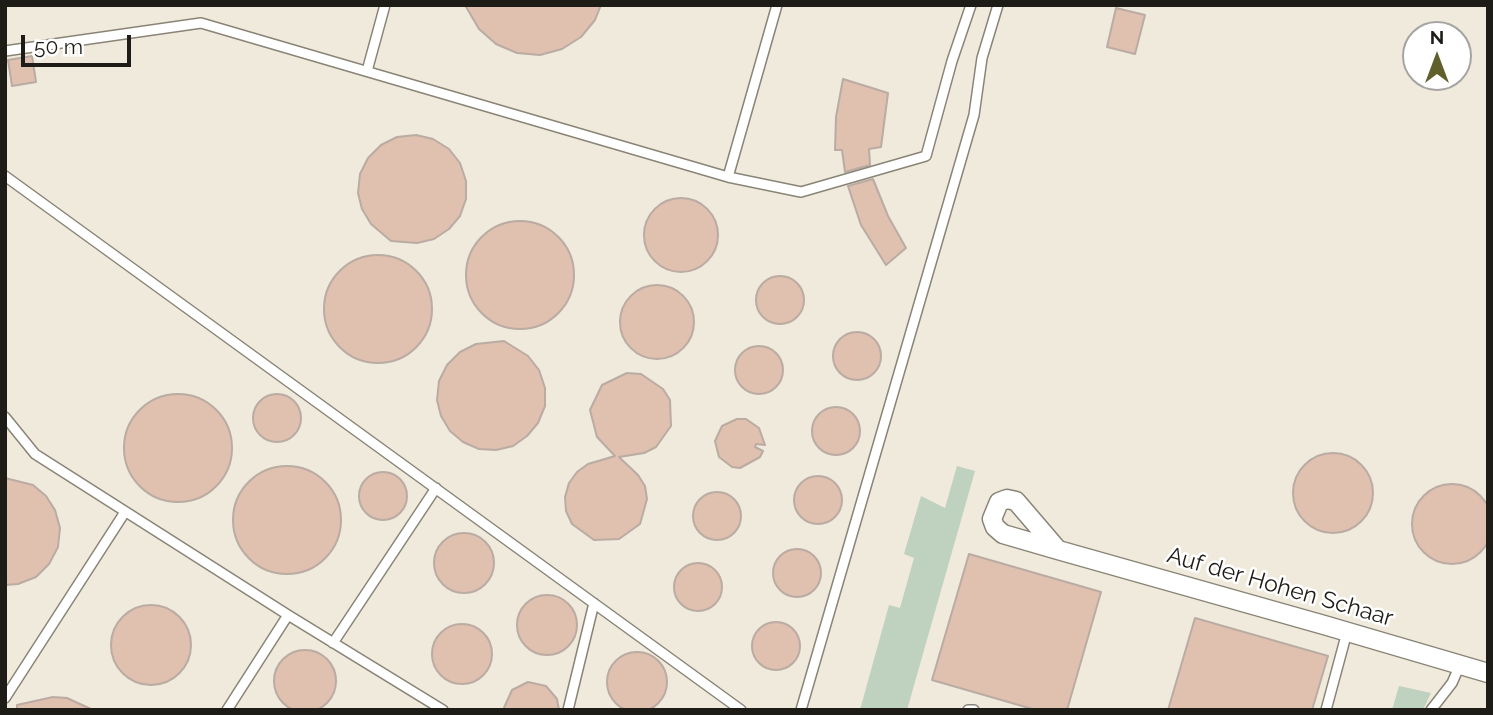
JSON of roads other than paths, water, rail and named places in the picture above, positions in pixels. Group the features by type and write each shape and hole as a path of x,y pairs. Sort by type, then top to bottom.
{"street":[{"name":"Auf der Hohen Schaar","path":"1058,550 1488,673"}],"lane":[{"path":"367,71 385,5"},
{"path":"728,177 777,5"},
{"path":"5,51 201,23 728,177 801,192 926,156 951,61 971,5"},
{"path":"801,710 974,115 982,58 998,5"},
{"path":"5,176 741,710"},
{"path":"5,417 35,454 441,709"},
{"path":"333,643 436,488"},
{"path":"5,698 125,512"},
{"path":"568,710 594,603"},
{"path":"228,710 288,615"},
{"path":"1326,710 1347,632"},
{"path":"1431,710 1452,682 1460,665"},
{"path":"968,710 974,710"}]}
